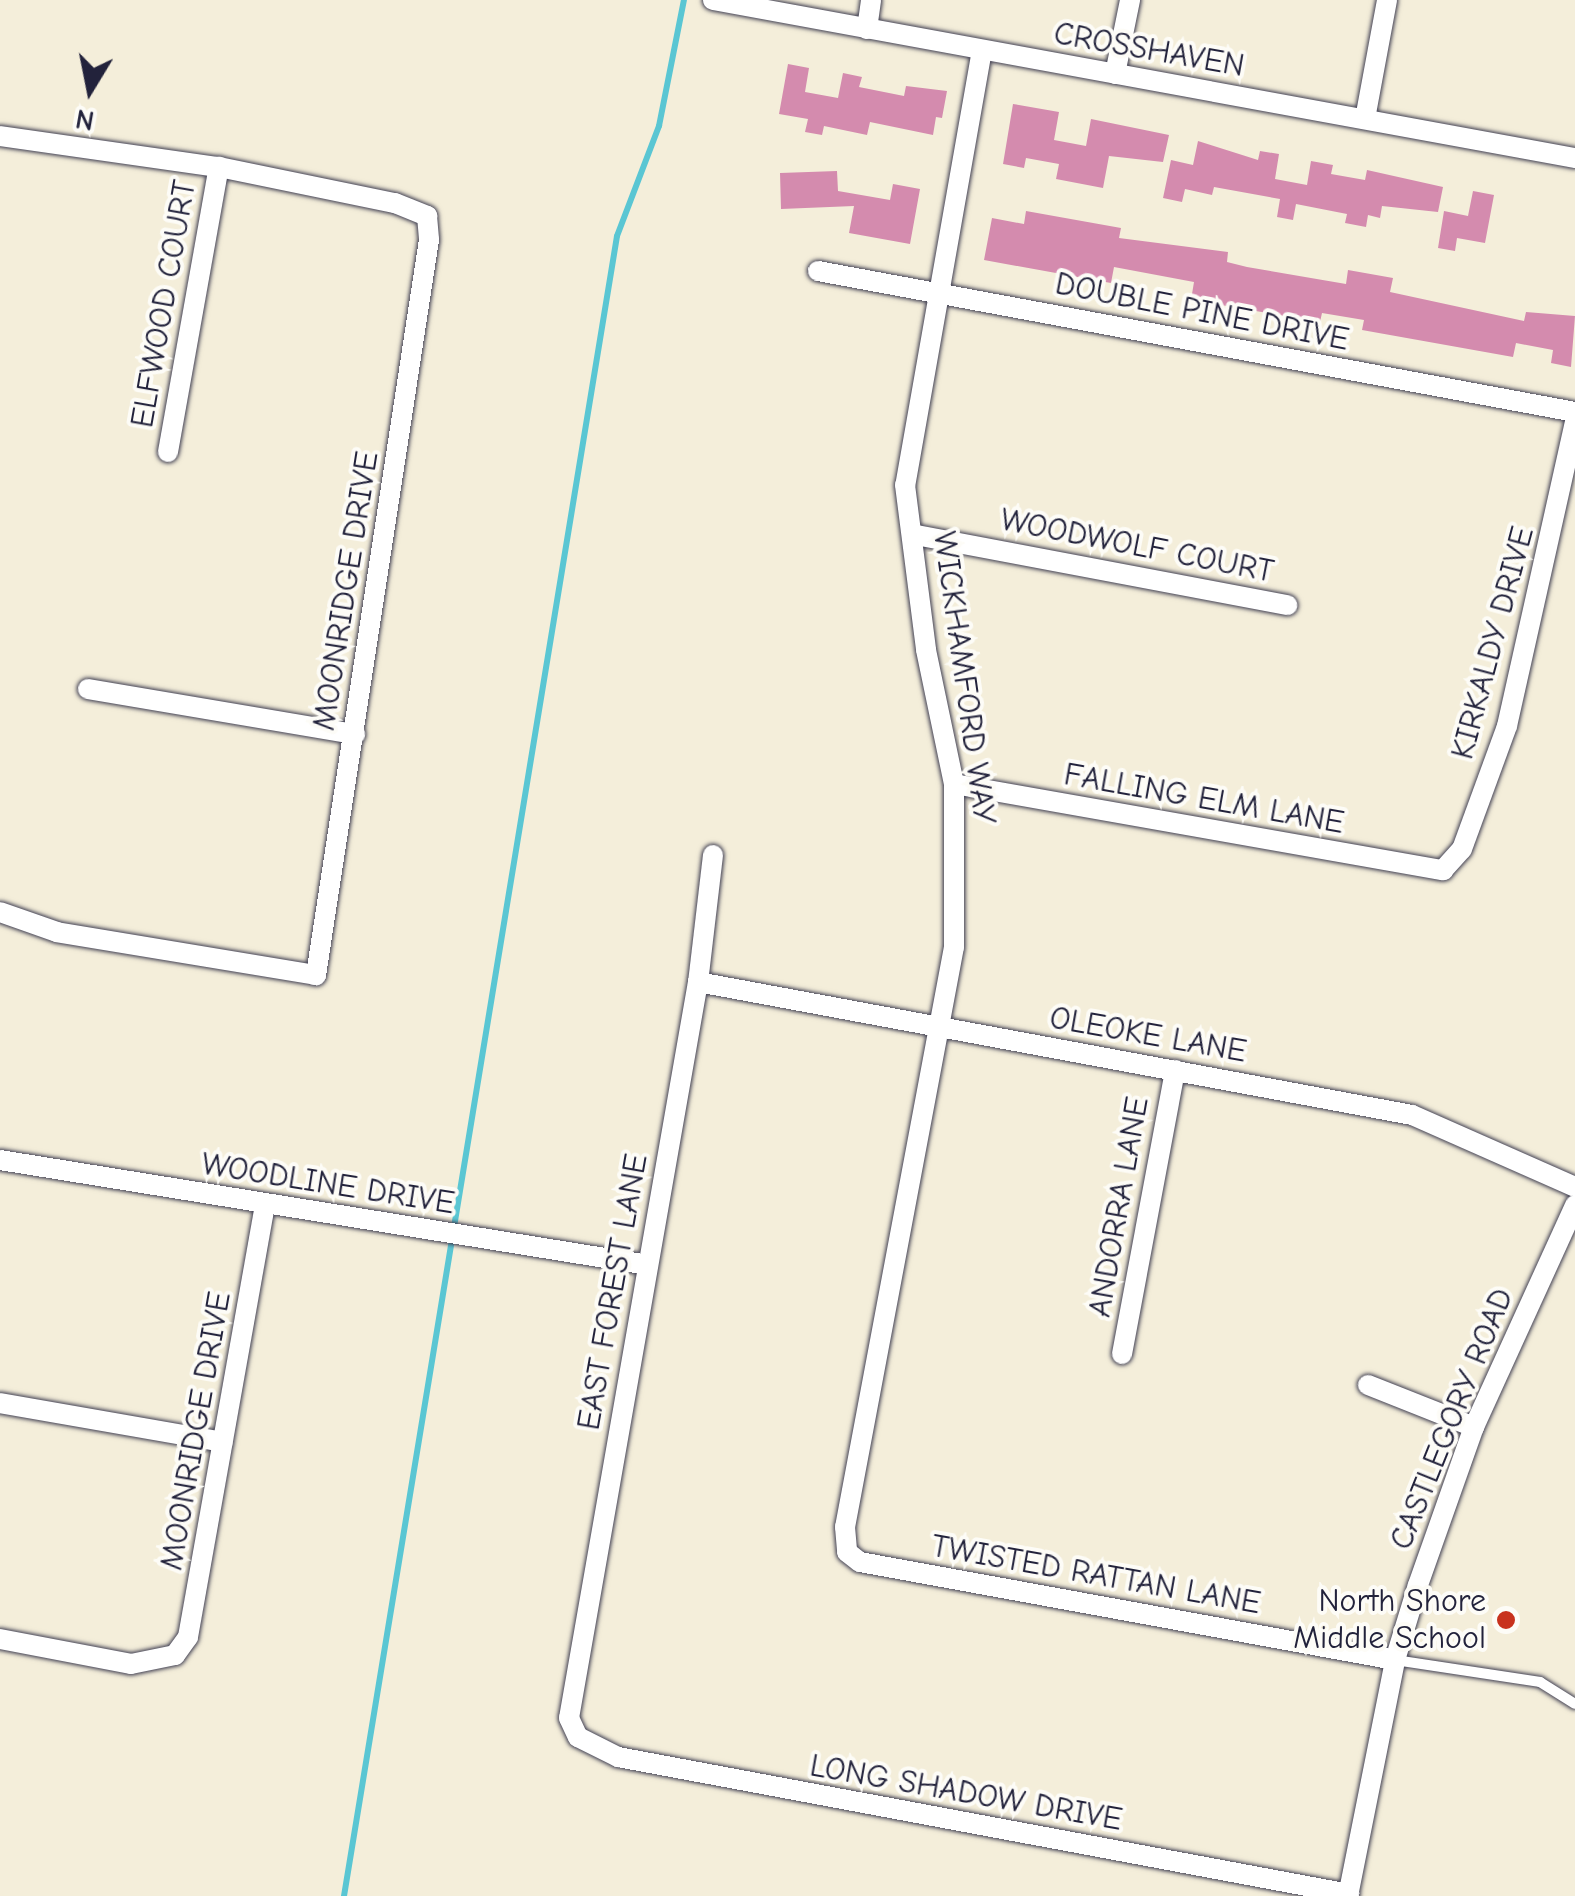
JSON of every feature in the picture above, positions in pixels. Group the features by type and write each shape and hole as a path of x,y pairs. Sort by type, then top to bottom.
{"street":[{"name":"CROSSHAVEN","path":"716,0 1575,158"},
{"path":"867,29 871,0"},
{"path":"1115,74 1130,0"},
{"path":"1365,118 1387,0"},
{"name":"WICKHAMFORD WAY","path":"847,1552 845,1527 954,947 954,784 926,650 916,535 905,485 982,50"},
{"path":"0,136 219,167"},
{"name":"MOONRIDGE DRIVE","path":"0,912 57,932 316,975 426,268 428,216 395,203 219,167"},
{"name":"ELFWOOD COURT","path":"168,452 219,167"},
{"name":"DOUBLE PINE DRIVE","path":"818,272 1575,412"},
{"name":"KIRKALDY DRIVE","path":"1444,870 1475,818 1512,707 1575,421"},
{"name":"WOODWOLF COURT","path":"916,535 1287,605"},
{"path":"88,689 354,734"},
{"name":"FALLING ELM LANE","path":"954,784 1444,870"},
{"name":"EAST FOREST LANE","path":"578,1737 569,1718 698,982 713,855"},
{"name":"OLEOKE LANE","path":"698,982 1412,1115 1575,1187"},
{"name":"ANDORRA LANE","path":"1122,1354 1175,1070"},
{"name":"WOODLINE DRIVE","path":"0,1160 648,1265"},
{"name":"MOONRIDGE DRIVE","path":"0,1639 131,1664 166,1656 188,1636 196,1611 265,1204"},
{"name":"CASTLEGORY ROAD","path":"1353,1895 1396,1660 1474,1427 1575,1205"},
{"path":"1368,1386 1474,1427"},
{"path":"0,1403 223,1442"},
{"name":"TWISTED RATTAN LANE","path":"847,1552 860,1562 1396,1660"},
{"name":"LONG SHADOW DRIVE","path":"578,1737 599,1752 656,1765 1353,1895"}],"lane":[{"path":"1396,1660 1540,1682 1575,1704"}],"building":[{"path":"788,64 809,68 805,92 838,98 843,73 862,77 859,87 904,96 906,86 947,91 942,118 936,117 933,135 870,122 867,135 824,126 822,135 805,132 808,119 779,114"},
{"path":"1013,104 1059,112 1054,140 1086,146 1091,119 1169,135 1163,162 1109,156 1103,188 1056,179 1059,164 1026,158 1024,168 1003,164"},
{"path":"1198,141 1258,160 1260,151 1279,154 1275,179 1307,185 1311,161 1333,165 1331,174 1365,180 1367,170 1443,187 1438,212 1382,206 1380,218 1368,215 1366,227 1345,223 1347,214 1296,204 1293,220 1277,217 1280,199 1214,187 1212,195 1185,189 1182,202 1163,198 1171,160 1193,165"},
{"path":"837,171 838,191 890,200 893,184 920,189 910,244 849,233 854,206 781,209 780,173"},
{"path":"1473,191 1494,195 1485,243 1457,238 1455,251 1438,248 1444,211 1468,216"},
{"path":"1026,211 1121,228 1119,238 1228,252 1227,262 1247,267 1346,284 1348,270 1393,278 1390,292 1524,321 1526,312 1575,316 1571,367 1551,363 1553,350 1516,343 1513,357 1362,330 1364,320 1322,313 1320,322 1191,300 1194,282 1114,267 1111,283 984,260 992,218 1024,224"}],"waterway":[{"path":"344,1896 617,236 659,126 684,0"}],"place":[{"name":"North Shore Middle School","path":"1506,1620"}]}
